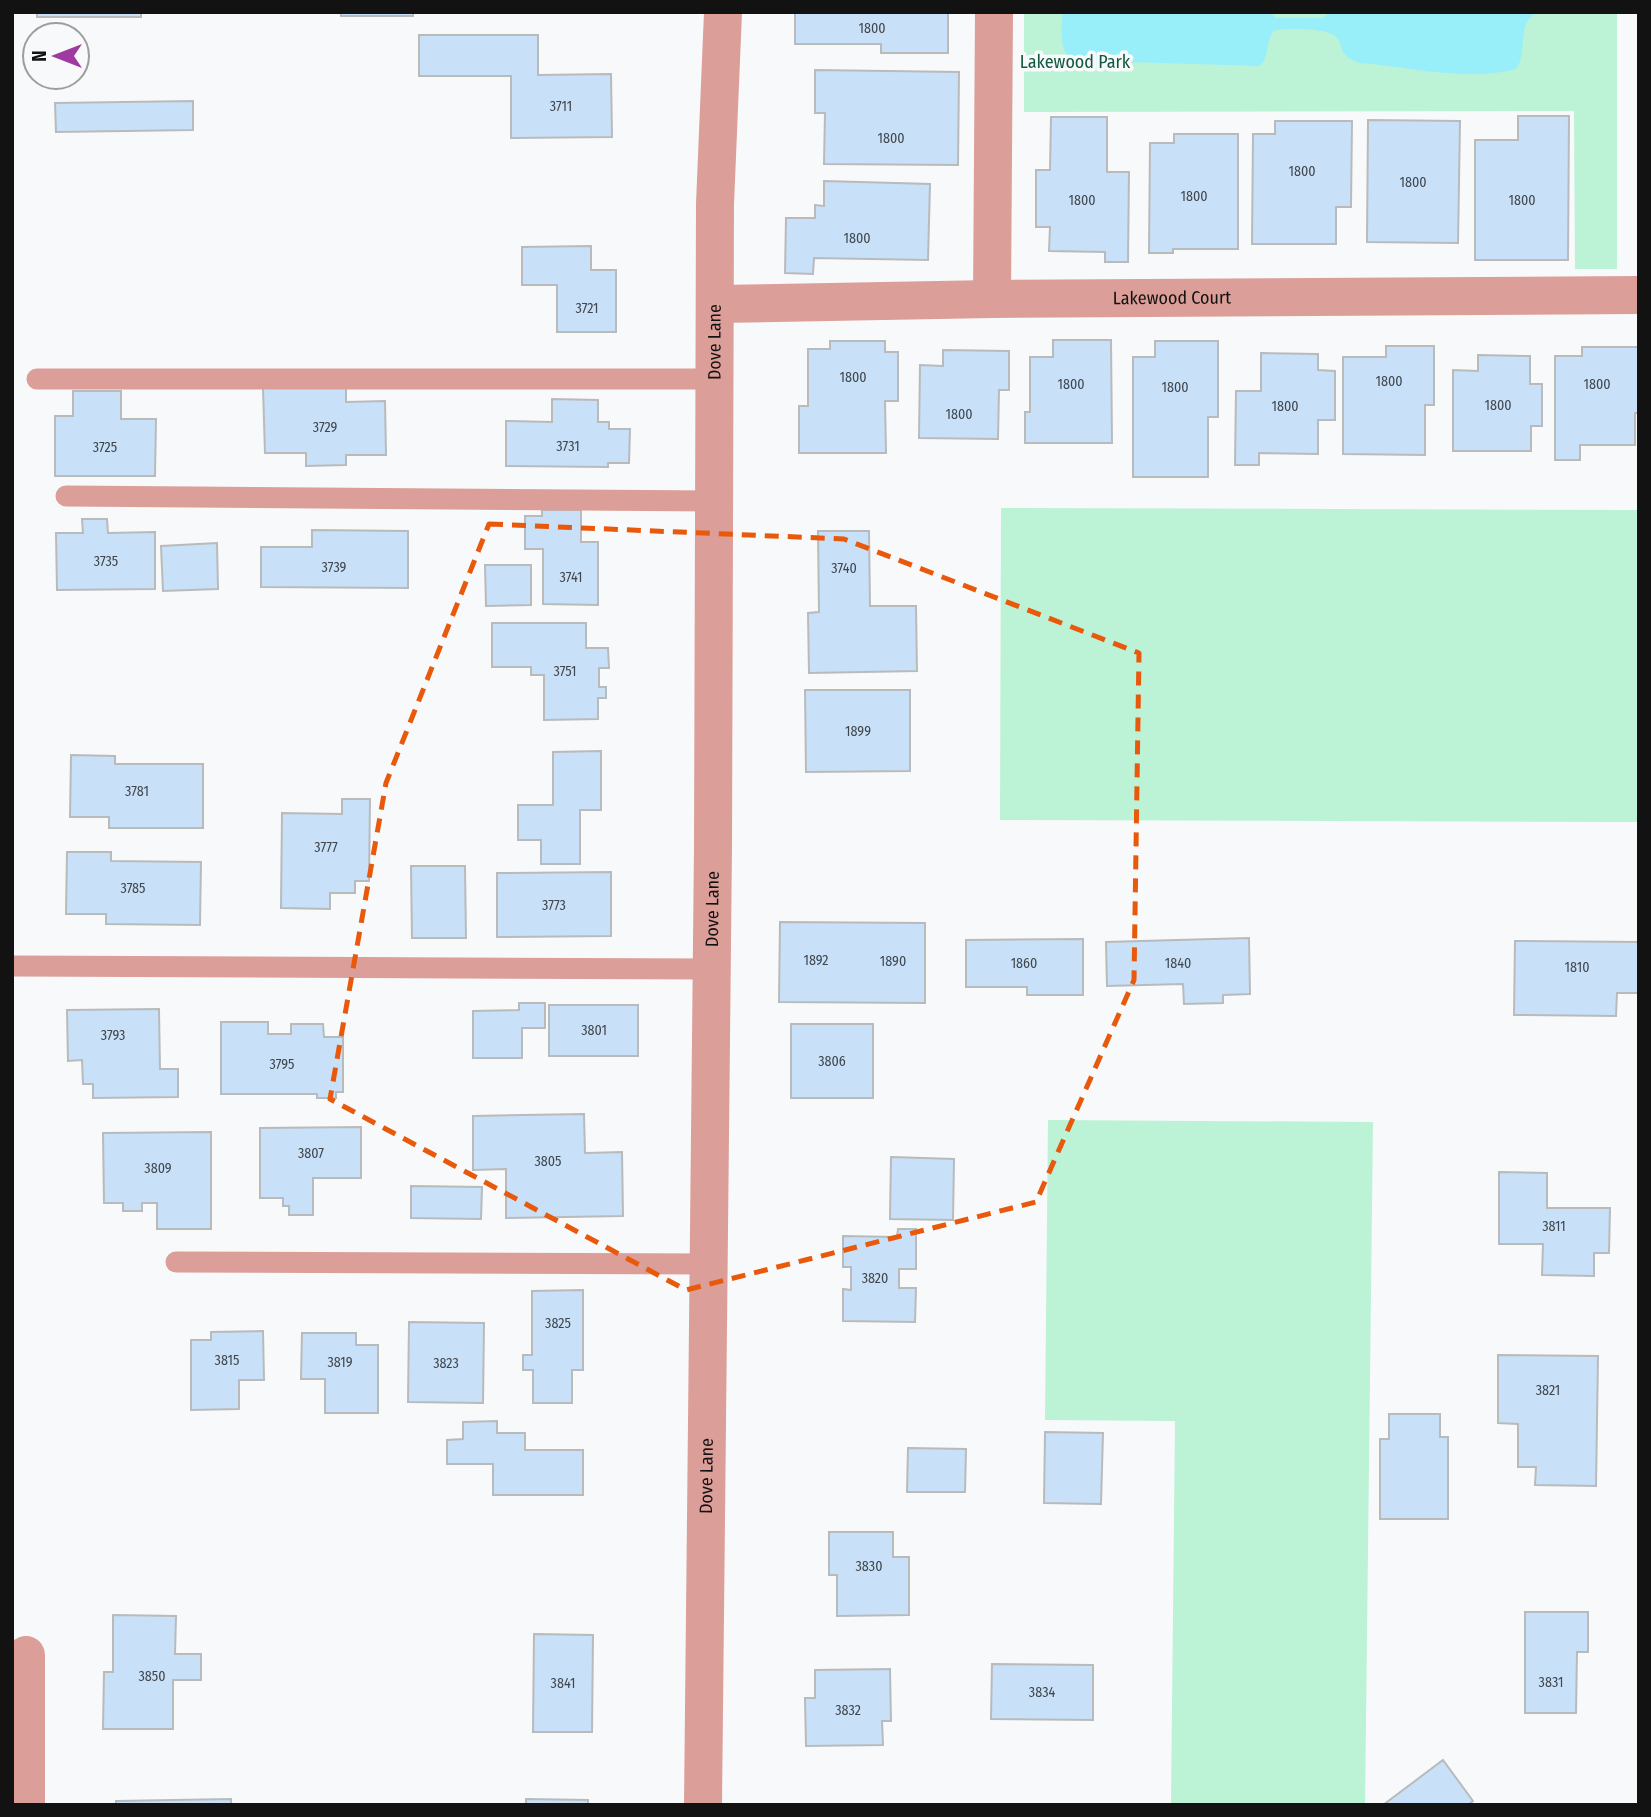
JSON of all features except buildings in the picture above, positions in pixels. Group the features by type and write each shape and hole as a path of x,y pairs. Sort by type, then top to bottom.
{"street":[{"name":"Dove Lane","path":"703,1805 715,204 723,12"},
{"path":"992,299 994,12"},
{"name":"Lakewood Court","path":"716,304 992,299 1639,295"},
{"path":"26,1655 26,1805"}],"lane":[{"path":"37,379 714,379"},
{"path":"66,496 713,501"},
{"path":"12,966 710,969"},
{"path":"176,1262 708,1264"}],"highlighted area":[{"path":"489,524 844,539 1139,653 1134,980 1036,1202 686,1290 330,1099 386,783"}],"green space":[{"name":"Lakewood Park","path":"1024,12 1617,12 1617,269 1575,269 1574,111 1024,112"},
{"path":"1001,508 1639,510 1639,822 1000,820"},
{"path":"1048,1120 1373,1122 1365,1805 1171,1805 1175,1421 1045,1420"}],"water":[{"path":"1063,12 1270,12 1276,18 1323,18 1329,12 1537,12 1526,24 1522,54 1516,69 1497,73 1458,74 1360,63 1347,56 1332,34 1302,29 1273,32 1265,59 1259,66 1077,60 1067,55 1064,50 1061,30"}]}
